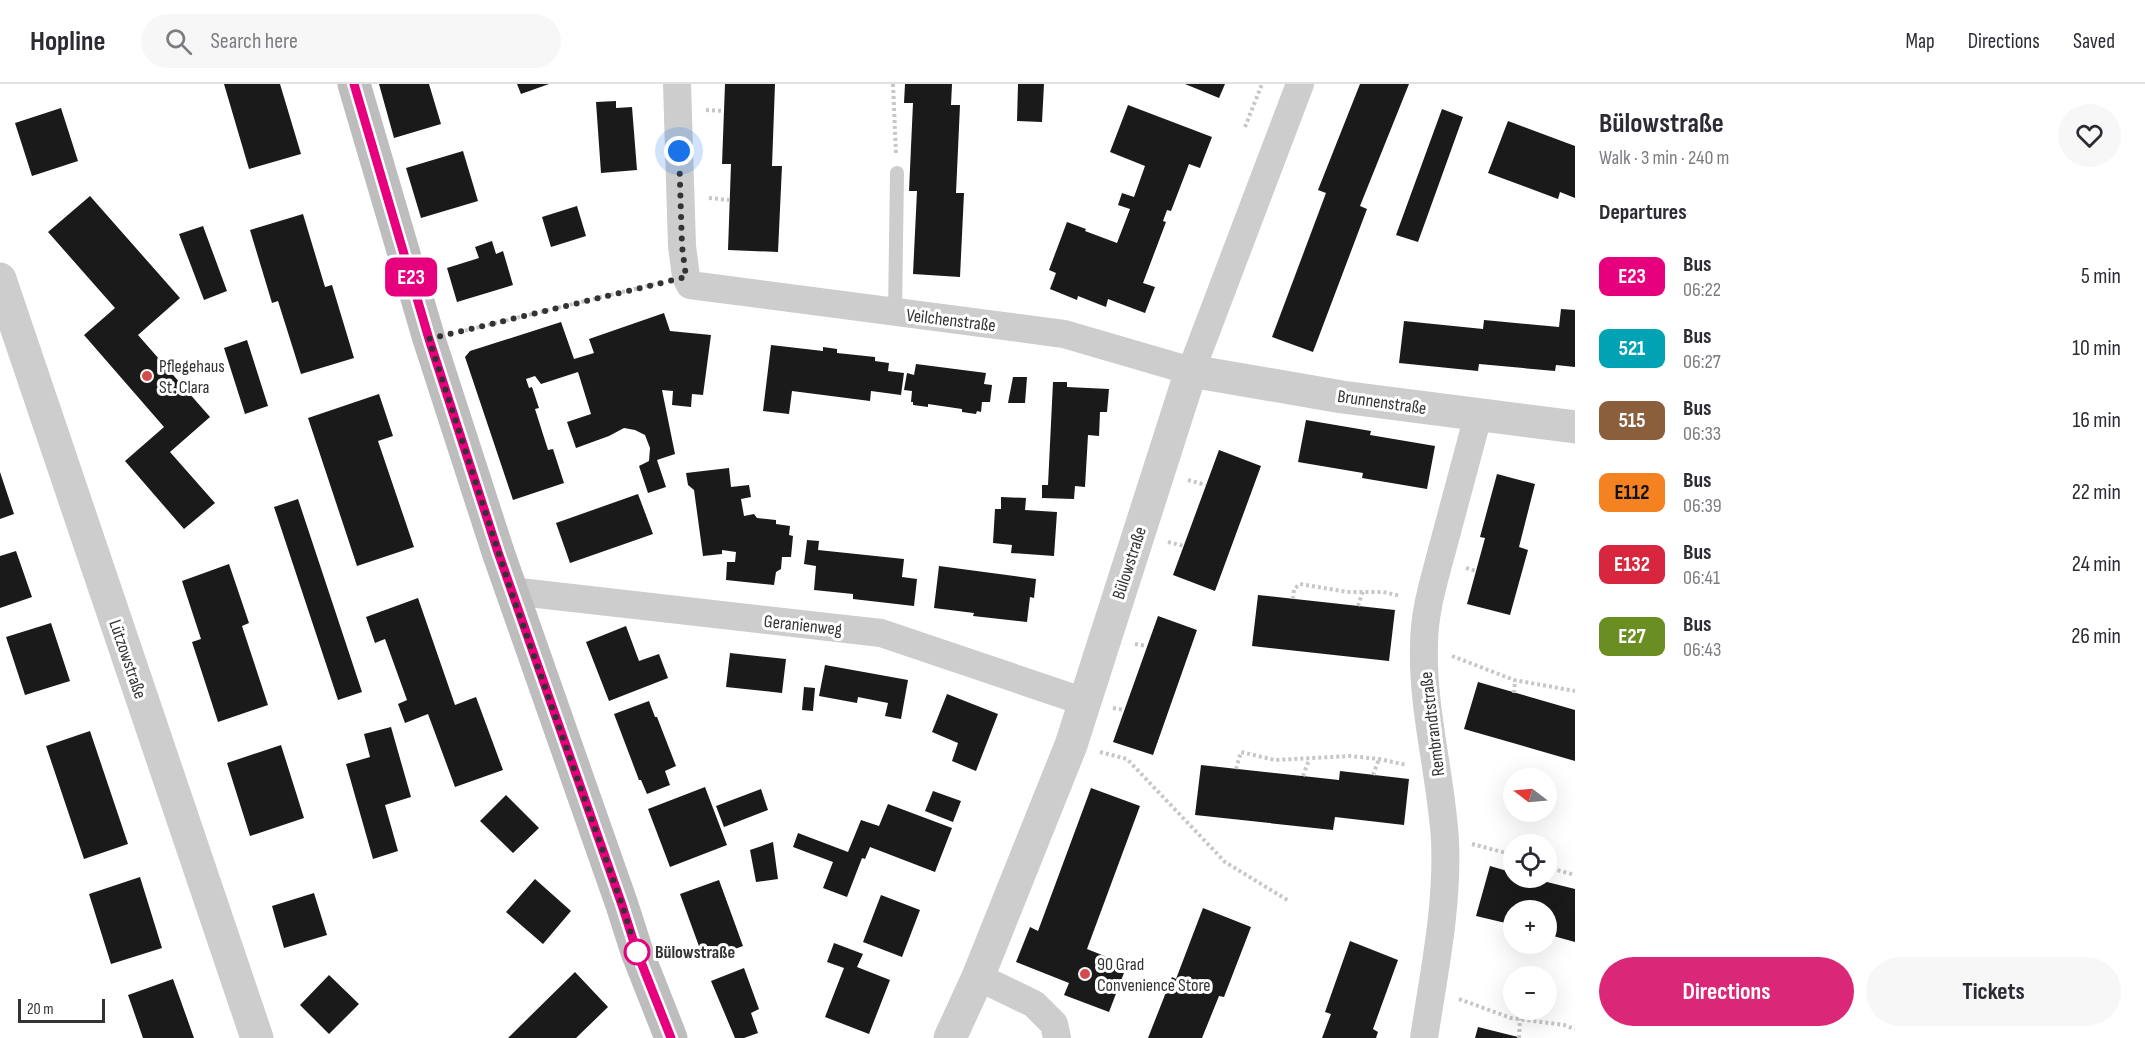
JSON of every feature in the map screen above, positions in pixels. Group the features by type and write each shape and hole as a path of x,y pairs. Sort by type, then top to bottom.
{"main road":[{"path":"354,84 429,339 511,591 637,952 671,1038"}],"street":[{"path":"677,84 682,246 696,282"},
{"name":"Bülowstraße","path":"950,1038 978,977 1071,745 1191,371 1300,84"},
{"name":"Lützowstraße","path":"0,279 257,1038"},
{"name":"Veilchenstraße","path":"696,282 895,313 1065,334 1191,371"},
{"name":"Brunnenstraße","path":"1191,371 1324,394 1575,427"},
{"name":"Rembrandtstraße","path":"1424,1038 1442,921 1444,840 1438,771 1427,705 1424,645 1428,602 1478,416"},
{"name":"Geranienweg","path":"511,591 704,615 881,633 1085,702"},
{"path":"978,977 1034,1004 1053,1024 1057,1038"}],"lane":[{"path":"895,313 897,173"}],"path":[{"path":"893,84 897,173"},
{"path":"1245,127 1261,85"},
{"path":"429,339 696,282"},
{"path":"1293,599 1294,590 1300,584 1338,591 1383,592"},
{"path":"1358,606 1363,591"},
{"path":"1424,645 1515,680 1575,691"},
{"path":"1514,693 1515,680"},
{"path":"1236,769 1241,752 1275,760 1309,760 1350,756 1379,759 1438,771"},
{"path":"1127,759 1225,861 1289,901"},
{"path":"1373,775 1379,759"},
{"path":"1303,776 1309,760"},
{"path":"1444,840 1503,851"},
{"path":"1557,870 1575,875"},
{"path":"1432,993 1474,1003 1503,1013"},
{"path":"1519,1038 1520,1020"},
{"path":"1527,1020 1564,1025 1575,1029"}],"building":[{"path":"224,84 280,84 301,154 249,169"},
{"path":"379,84 429,84 441,124 394,138"},
{"path":"517,84 549,84 521,94"},
{"path":"725,84 775,84 772,166 782,166 778,252 728,250 731,164 722,164"},
{"path":"905,84 952,84 951,105 960,105 956,193 964,193 960,277 913,274 917,191 909,191 913,103 904,103"},
{"path":"1018,84 1044,84 1042,122 1017,121"},
{"path":"1185,84 1225,84 1219,98"},
{"path":"1360,84 1409,84 1360,206 1367,209 1313,352 1272,337 1326,193 1318,190"},
{"path":"616,101 616,108 632,107 637,170 601,173 596,102"},
{"path":"1128,105 1212,137 1200,168 1189,164 1171,211 1167,210 1163,221 1166,222 1143,283 1155,287 1145,313 1108,299 1106,307 1078,296 1077,300 1050,289 1056,273 1049,270 1067,222 1117,243 1130,209 1118,205 1122,193 1134,197 1145,166 1110,152"},
{"path":"61,108 78,161 32,176 15,123"},
{"path":"1442,109 1463,117 1418,242 1396,235"},
{"path":"1508,121 1575,146 1575,198 1560,192 1558,199 1488,173"},
{"path":"463,151 478,201 421,218 406,168"},
{"name":"Pflegehaus St. Clara","path":"90,196 180,298 138,335 210,417 170,452 215,503 184,529 125,461 164,427 84,335 115,308 48,232"},
{"path":"577,206 586,236 551,247 542,217"},
{"path":"303,214 325,287 332,285 354,358 301,374 278,301 272,303 250,230"},
{"path":"203,226 227,291 204,300 179,234"},
{"path":"492,241 496,254 503,251 513,285 457,302 447,268 479,258 475,247"},
{"path":"1561,309 1575,310 1575,367 1556,365 1555,371 1479,364 1478,371 1399,363 1404,321 1483,329 1484,320 1559,327"},
{"path":"664,313 670,331 711,335 703,395 692,394 691,407 672,405 673,391 662,390 675,454 657,460 666,487 648,493 639,466 649,461 650,448 645,435 635,430 624,428 576,448 567,422 591,414 578,372 541,384 535,376 526,379 529,388 532,387 539,408 535,409 548,450 553,449 564,483 513,500 465,357 470,351 561,322 574,359 594,353 589,339"},
{"path":"247,340 268,406 245,414 224,348"},
{"path":"771,345 823,351 823,347 837,349 837,353 875,357 875,361 889,363 888,371 904,373 901,395 871,391 870,401 792,391 789,414 763,411"},
{"path":"916,364 986,373 984,384 992,385 990,402 982,402 981,412 977,411 976,414 962,412 962,409 928,404 928,407 913,405 912,391 904,390 907,373 914,375"},
{"path":"1013,377 1027,377 1025,403 1008,403"},
{"path":"1053,382 1067,382 1067,387 1109,389 1107,412 1100,412 1099,436 1088,435 1085,487 1075,486 1074,499 1042,498 1042,485 1048,485"},
{"path":"379,394 393,436 378,441 414,547 357,566 308,418"},
{"path":"1306,420 1371,431 1370,435 1435,446 1427,489 1362,478 1363,473 1298,462"},
{"path":"1219,450 1261,466 1215,591 1173,575"},
{"path":"729,468 731,487 749,485 751,497 741,499 744,516 754,514 757,518 776,520 776,524 790,526 789,535 793,536 791,557 782,557 781,569 776,572 774,585 726,580 727,562 735,562 736,552 722,550 722,554 703,556 694,490 688,485 686,473"},
{"path":"0,472 14,514 0,519"},
{"path":"1497,474 1535,484 1519,547 1528,550 1510,615 1467,604 1485,538 1480,537"},
{"path":"638,494 653,534 570,563 556,523"},
{"path":"1001,497 1026,498 1025,510 1057,512 1054,556 1011,553 1012,545 993,543 995,509 1001,509"},
{"path":"298,499 362,692 338,700 274,507"},
{"path":"807,540 819,541 818,550 904,559 902,577 917,579 914,606 853,599 853,594 814,590 816,566 804,564"},
{"path":"16,551 32,597 0,608 0,556"},
{"path":"229,564 249,623 242,626 268,705 218,722 192,642 201,639 182,581"},
{"path":"939,566 1036,579 1034,598 1030,597 1027,622 973,616 974,613 934,608"},
{"path":"1258,595 1395,610 1389,661 1252,646"},
{"path":"418,598 455,705 476,697 503,770 455,787 428,714 405,723 398,704 407,700 385,639 375,643 366,617"},
{"path":"1158,616 1197,630 1153,755 1113,742"},
{"path":"51,623 70,681 25,695 6,637"},
{"path":"626,626 639,661 659,654 668,678 609,701 586,642"},
{"path":"730,653 786,659 782,693 726,687"},
{"path":"825,665 908,680 901,719 885,716 888,703 858,697 857,703 819,696"},
{"path":"1478,682 1575,710 1575,761 1464,729"},
{"path":"804,687 815,688 813,711 802,710"},
{"path":"947,694 998,714 976,771 952,761 958,743 932,732"},
{"path":"649,701 676,766 665,771 670,785 647,794 639,780 614,714"},
{"path":"391,727 411,797 385,805 398,851 373,859 346,764 370,757 364,734"},
{"path":"90,731 128,844 84,859 46,746"},
{"path":"281,745 304,818 250,836 227,763"},
{"path":"1201,765 1339,780 1340,771 1409,779 1404,825 1335,817 1333,830 1195,815"},
{"path":"705,787 727,845 670,867 648,809"},
{"path":"1091,788 1140,806 1087,949 1127,965 1109,1012 1064,995 1069,983 1016,962 1030,927 1038,931"},
{"path":"761,789 768,810 724,827 716,806"},
{"path":"933,791 961,801 953,822 925,811"},
{"path":"506,795 539,828 513,853 480,821"},
{"path":"888,804 952,828 935,872 870,847 865,859 862,858 847,897 823,888 833,862 793,847 798,833 848,852 861,820 879,826"},
{"path":"773,842 778,879 756,882 750,850"},
{"path":"1490,866 1503,870 1503,888 1557,888 1557,884 1575,889 1575,942 1557,937 1557,900 1503,900 1503,922 1476,916"},
{"path":"140,877 162,948 111,964 89,894"},
{"path":"535,879 571,911 543,944 506,912"},
{"path":"719,880 743,946 704,960 680,894"},
{"path":"314,893 327,935 284,948 272,906"},
{"path":"881,895 920,910 902,957 863,942"},
{"path":"1203,908 1251,927 1224,997 1219,996 1202,1038 1148,1038 1172,977 1176,979"},
{"path":"1350,941 1398,960 1373,1029 1378,1032 1376,1038 1322,1038 1331,1014 1325,1012"},
{"path":"834,943 863,954 857,967 890,980 869,1034 825,1017 844,968 827,962"},
{"path":"744,968 759,1009 751,1013 758,1033 744,1038 735,1038 711,981"},
{"path":"575,972 608,1007 576,1038 508,1038"},
{"path":"329,975 359,1004 329,1034 300,1005"},
{"path":"173,979 194,1038 143,1038 128,995"},
{"path":"1478,1027 1518,1037 1518,1038 1475,1038"}],"bus line":[{"name":"E23","path":"354,84 429,339 498,552 637,952 671,1038"}],"place":[{"name":"Pflegehaus St. Clara","path":"147,376"},
{"name":"Bülowstraße","path":"637,952"},
{"name":"90 Grad Convenience Store","path":"1085,974"}],"route":[{"path":"637,952 511,591 429,339 686,277 682,246 679,151"}]}
